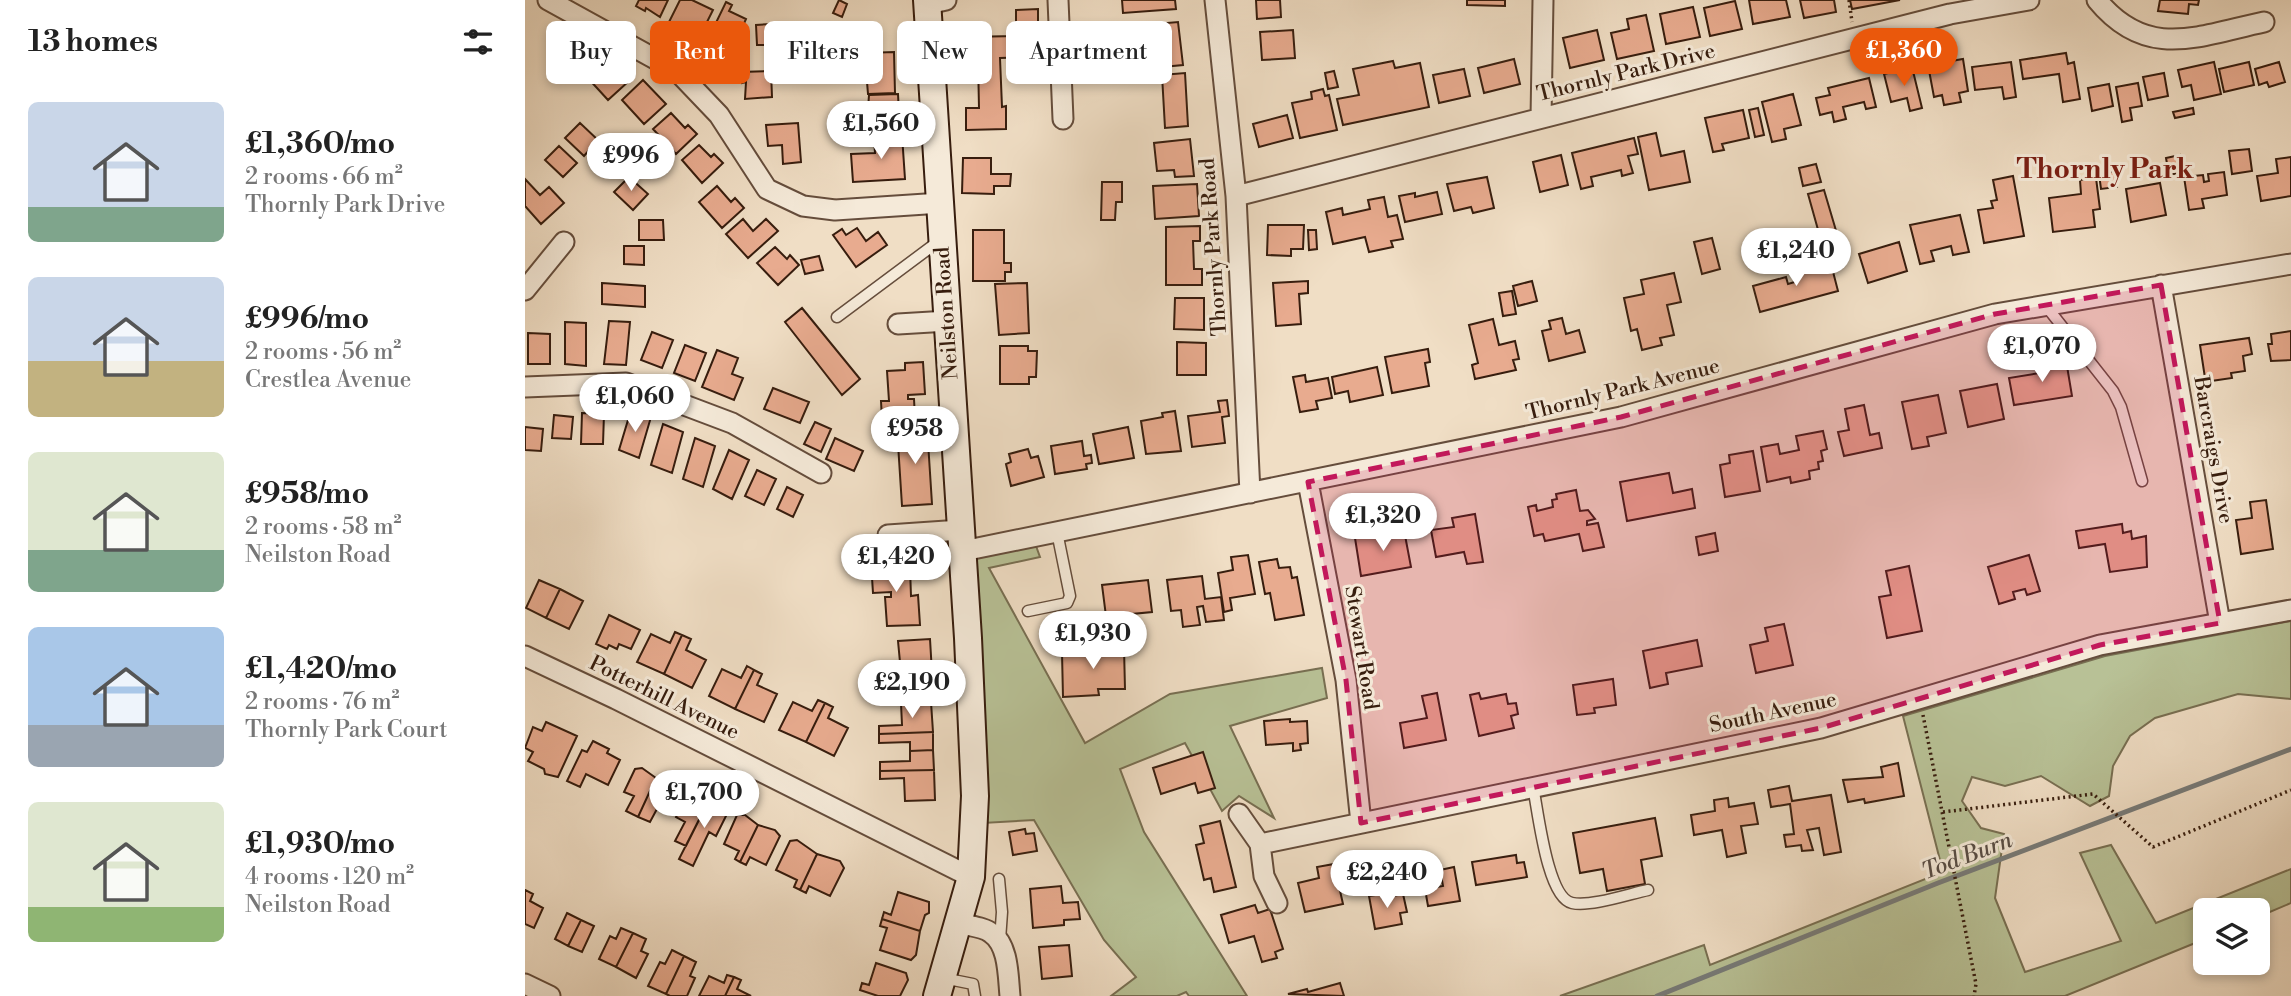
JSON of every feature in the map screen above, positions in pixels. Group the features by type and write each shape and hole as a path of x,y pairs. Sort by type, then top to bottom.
{"main road":[{"name":"Neilston Road","path":"934,1 941,203 975,796 971,877 940,987"}],"street":[{"path":"548,0 677,71 719,115 767,188 803,206 835,210 941,203"},
{"path":"1058,0 1063,119"},
{"name":"Thornly Park Road","path":"1215,0 1235,196 1249,493"},
{"path":"1541,118 1542,0"},
{"name":"Thornly Park Drive","path":"1235,196 1950,13 2029,0"},
{"path":"2097,0 2112,19 2134,33 2151,37 2180,40 2264,22"},
{"path":"525,290 564,242"},
{"name":"Thornly Park Avenue","path":"888,535 962,541 1057,532 1621,417 1915,334 2045,305 2291,264"},
{"name":"Barcraigs Drive","path":"2161,285 2220,623"},
{"path":"898,324 948,321"},
{"path":"525,387 626,383 731,423 821,473"},
{"name":"Stewart Road","path":"1308,482 1346,680 1361,822"},
{"name":"South Avenue","path":"1260,844 1821,728 2100,645 2291,610"},
{"name":"Potterhill Avenue","path":"525,656 971,877"},
{"path":"1239,814 1260,844 1264,876 1277,903"},
{"path":"959,923 991,932 1006,955 1010,996"},
{"path":"525,984 550,996"}],"lane":[{"path":"837,317 943,238"},
{"path":"2045,305 2113,391 2121,407 2142,481"},
{"path":"1028,611 1067,603 1070,596 1057,532"},
{"path":"1533,787 1550,874 1560,896 1570,904 1587,903 1648,890"},
{"path":"999,879 1002,912 999,944"},
{"path":"940,987 973,984 975,996"}],"path":[{"path":"1920,699 1976,984 1974,996"},
{"path":"1943,812 2093,794 2153,847 2291,790"}],"highlighted area":[{"path":"2161,285 2220,623 2100,645 1821,728 1361,823 1346,680 1308,482 1621,417 1995,314"}],"green space":[{"path":"1036,546 1040,557 989,568 1085,743 1170,694 1322,668 1327,698 1230,726 1274,818 1239,796 1222,811 1185,743 1120,769 1144,832 1247,996 1189,996 1186,992 1177,996 1111,996 1136,977 1104,940 1034,820 983,823 973,556"},
{"path":"2291,621 2291,699 2238,694 2155,718 2130,736 2113,766 2109,796 2090,806 2041,776 2005,786 1972,777 1962,801 1981,828 2004,834 1995,898 2025,972 2121,941 2080,853 2111,845 2156,923 2193,908 2193,944 2065,996 1560,996 1704,945 1710,965 1943,872 1903,716 2105,656"},
{"path":"2291,869 2291,903 2270,912 2270,898 2218,898"}],"building":[{"path":"639,0 668,0 660,17 646,8 645,11 636,6"},
{"path":"680,0 692,0 713,10 708,21 670,21"},
{"path":"839,0 847,4 842,17 833,13"},
{"path":"1122,0 1175,0 1176,9 1123,13"},
{"path":"1256,0 1280,0 1281,17 1257,19"},
{"path":"1467,0 1505,0 1505,6 1467,5"},
{"path":"1749,0 1786,0 1790,17 1753,24"},
{"path":"1800,0 1834,0 1836,12 1804,18"},
{"path":"1850,0 1900,0 1852,9"},
{"path":"2160,0 2199,0 2198,5 2189,4 2188,14 2158,11"},
{"path":"1735,1 1742,29 1710,36 1704,8"},
{"path":"726,2 732,5 729,11 746,19 745,21 717,21"},
{"path":"1693,7 1700,37 1666,44 1660,14"},
{"path":"1038,9 1038,21 1016,21 1016,10"},
{"path":"1646,15 1654,51 1617,59 1611,33 1629,29 1627,19"},
{"path":"1178,22 1183,65 1172,66 1172,23"},
{"path":"764,24 764,45 757,45 756,25"},
{"path":"1293,30 1295,58 1262,60 1260,32"},
{"path":"1597,30 1604,60 1570,68 1563,38"},
{"path":"992,36 1006,36 1006,58 1000,58 1002,107 1006,106 1006,129 966,130 966,108 979,108 979,84 992,84"},
{"path":"883,52 894,52 895,93 868,94 867,84 883,84"},
{"path":"2066,53 2068,64 2074,62 2080,99 2063,102 2059,74 2023,79 2020,60"},
{"path":"1514,59 1520,84 1484,93 1478,68"},
{"path":"1963,59 1968,91 1959,93 1961,102 1944,105 1942,95 1934,97 1928,65"},
{"path":"1393,61 1395,68 1420,63 1429,107 1343,125 1337,99 1359,95 1353,69"},
{"path":"2011,62 2016,97 2004,99 2002,87 1975,90 1972,67"},
{"path":"2214,62 2221,94 2194,100 2191,85 2182,87 2178,70"},
{"path":"2249,62 2254,85 2224,92 2219,69"},
{"path":"2279,62 2285,82 2269,87 2267,82 2259,85 2255,69"},
{"path":"1912,67 1922,108 1910,111 1907,98 1891,102 1884,74"},
{"path":"1464,69 1470,96 1439,103 1433,75"},
{"path":"764,71 764,84 772,84 772,97 745,99 746,84 750,84 750,72"},
{"path":"1334,71 1338,87 1328,89 1325,73"},
{"path":"1185,73 1188,126 1165,128 1163,84 1172,84 1172,74"},
{"path":"2164,73 2168,96 2148,100 2143,77"},
{"path":"1869,78 1876,107 1866,109 1864,102 1843,107 1846,119 1834,122 1832,112 1820,115 1816,98 1830,95 1828,88"},
{"path":"643,80 666,104 644,124 622,100"},
{"path":"2138,83 2142,106 2130,108 2132,120 2122,122 2116,87"},
{"path":"593,84 626,84 608,100"},
{"path":"2109,84 2113,106 2092,111 2088,88"},
{"path":"1323,89 1325,96 1329,95 1337,130 1300,138 1292,103 1312,99 1311,92"},
{"path":"898,94 900,135 872,136 871,123 867,123 869,95"},
{"path":"1793,94 1801,125 1784,129 1786,139 1772,142 1762,102"},
{"path":"1758,108 1764,135 1755,137 1749,110"},
{"path":"2193,108 2194,114 2175,118 2173,112"},
{"path":"1743,110 1749,138 1722,144 1724,150 1713,152 1705,118"},
{"path":"671,113 685,128 688,125 697,134 676,154 653,129"},
{"path":"1287,115 1293,138 1259,147 1253,124"},
{"path":"580,123 598,140 584,156 565,138"},
{"path":"798,123 801,162 783,164 782,145 768,146 766,125"},
{"path":"1656,133 1661,156 1684,151 1690,182 1649,190 1638,137"},
{"path":"902,135 905,179 853,182 851,154 875,153 874,137"},
{"path":"1634,138 1638,154 1628,156 1633,173 1622,176 1621,170 1591,177 1593,186 1581,189 1572,153"},
{"path":"1190,139 1194,176 1175,177 1174,170 1157,171 1154,143"},
{"path":"699,145 711,157 714,154 723,163 702,183 682,160"},
{"path":"559,146 577,163 563,177 545,160"},
{"path":"2249,149 2252,171 2232,174 2229,151"},
{"path":"1561,155 1568,185 1540,192 1533,162"},
{"path":"2180,155 2184,172 2169,175 2166,158"},
{"path":"2291,157 2291,196 2261,201 2257,176 2278,173 2276,159"},
{"path":"963,158 991,158 991,174 1011,174 1010,186 994,186 994,194 962,193"},
{"path":"1816,164 1821,182 1803,186 1799,168"},
{"path":"2115,171 2117,187 2101,189 2099,174"},
{"path":"2224,172 2227,195 2202,199 2204,208 2189,210 2184,177 2203,175 2204,182 2209,181 2208,174"},
{"path":"2013,176 2024,236 1984,243 1978,210 1993,208 1991,201 1997,200 1993,180"},
{"path":"629,177 648,194 633,210 614,192"},
{"path":"1487,177 1494,208 1473,213 1471,207 1454,211 1447,184"},
{"path":"2096,178 2100,209 2093,210 2095,227 2053,232 2049,198 2081,194 2080,180"},
{"path":"525,179 540,195 549,187 564,203 541,224 525,206"},
{"path":"1102,182 1122,182 1122,202 1116,202 1115,220 1101,220"},
{"path":"2160,183 2166,215 2131,222 2126,189"},
{"path":"1197,184 1199,216 1155,219 1153,186"},
{"path":"717,186 731,202 735,198 744,208 722,228 699,202"},
{"path":"1824,190 1840,244 1833,246 1831,241 1822,244 1808,194"},
{"path":"1437,192 1442,214 1405,222 1399,196 1415,193 1415,197"},
{"path":"1384,197 1388,217 1397,215 1403,239 1391,241 1393,247 1369,252 1365,237 1333,244 1326,212 1342,208 1343,215 1370,209 1368,200"},
{"path":"1960,215 1969,252 1953,255 1951,246 1931,251 1934,261 1920,264 1910,225"},
{"path":"743,219 753,231 766,219 778,231 748,258 726,234"},
{"path":"639,220 663,220 664,240 639,240"},
{"path":"1268,225 1304,225 1303,249 1291,249 1291,256 1267,255"},
{"path":"1200,226 1200,241 1193,241 1194,269 1202,269 1202,285 1166,285 1166,227"},
{"path":"857,228 866,241 878,232 887,245 856,267 833,235 842,229 846,235"},
{"path":"973,230 1004,230 1004,263 1011,263 1011,272 1005,272 1005,281 973,281"},
{"path":"1308,230 1316,230 1317,249 1309,250"},
{"path":"1712,238 1720,269 1702,274 1694,242"},
{"path":"1899,242 1907,271 1868,283 1859,254"},
{"path":"624,246 644,246 644,265 624,264"},
{"path":"775,247 787,259 790,255 799,265 778,285 757,263"},
{"path":"819,256 823,270 805,274 801,260"},
{"path":"1831,264 1838,291 1760,312 1753,286 1786,277 1788,284 1798,281 1796,273"},
{"path":"1674,273 1681,302 1667,305 1674,335 1660,338 1662,345 1642,350 1637,329 1631,331 1624,298 1644,294 1641,280"},
{"path":"1308,281 1308,293 1299,294 1301,324 1276,326 1273,283"},
{"path":"1532,281 1537,301 1518,306 1513,286"},
{"path":"602,283 645,286 645,307 602,304"},
{"path":"1027,283 1029,333 999,335 995,284"},
{"path":"1512,291 1516,314 1503,316 1499,293"},
{"path":"1175,298 1204,298 1204,330 1174,329"},
{"path":"802,308 860,379 842,395 785,322"},
{"path":"1562,318 1566,334 1579,330 1585,352 1549,361 1542,331 1551,329 1549,321"},
{"path":"1493,319 1499,345 1515,341 1519,359 1513,360 1516,370 1475,379 1472,365 1478,363 1469,325"},
{"path":"609,321 630,322 626,365 604,364"},
{"path":"565,322 586,323 586,366 565,364"},
{"path":"2291,331 2291,360 2271,361 2268,344 2272,344 2271,334"},
{"path":"652,332 673,340 662,368 641,360"},
{"path":"528,333 550,334 550,364 528,364"},
{"path":"2249,338 2252,354 2243,356 2245,371 2231,373 2232,378 2211,381 2211,378 2205,378 2200,345"},
{"path":"1177,342 1206,343 1206,375 1177,375"},
{"path":"685,345 706,353 695,381 674,373"},
{"path":"1000,346 1028,346 1028,351 1037,351 1036,377 1029,377 1029,384 1000,384"},
{"path":"1428,349 1430,362 1425,363 1429,386 1392,393 1385,357"},
{"path":"717,350 738,358 732,374 743,378 734,400 702,387"},
{"path":"2066,360 2072,396 2014,405 2009,378 2040,373 2039,365"},
{"path":"923,362 925,394 908,395 908,399 914,399 915,418 882,420 881,401 889,401 887,371 905,370 905,363"},
{"path":"1377,367 1383,395 1350,402 1348,391 1335,394 1332,377"},
{"path":"1305,375 1306,382 1328,378 1332,398 1316,401 1318,409 1300,412 1293,377"},
{"path":"1997,384 2004,419 1968,427 1960,391"},
{"path":"773,388 809,402 800,423 764,409"},
{"path":"1938,395 1946,433 1927,437 1929,446 1912,449 1902,402"},
{"path":"1227,400 1229,416 1222,417 1225,443 1192,447 1188,416 1220,412 1218,401"},
{"path":"1864,405 1870,435 1879,433 1882,448 1844,456 1838,432 1849,430 1845,409"},
{"path":"631,410 651,417 639,458 619,450"},
{"path":"1175,411 1181,451 1146,454 1141,421 1163,417 1162,413"},
{"path":"582,413 604,414 603,444 581,444"},
{"path":"554,415 573,417 571,439 552,438"},
{"path":"815,422 831,429 821,452 804,444"},
{"path":"663,424 683,432 672,473 651,465"},
{"path":"927,426 932,504 902,506 897,428"},
{"path":"525,427 543,429 541,451 525,450"},
{"path":"1128,427 1134,458 1099,464 1093,434"},
{"path":"1823,431 1827,449 1821,451 1823,461 1818,462 1819,469 1809,471 1810,479 1791,483 1790,477 1767,482 1761,447 1778,444 1780,454 1799,450 1796,436"},
{"path":"695,438 715,446 703,487 683,479"},
{"path":"835,438 863,451 854,471 826,459"},
{"path":"1082,441 1084,456 1091,455 1092,463 1086,464 1087,469 1055,474 1051,446"},
{"path":"1028,449 1031,458 1038,456 1044,477 1011,486 1006,464 1011,462 1009,454"},
{"path":"729,450 749,460 732,499 713,489"},
{"path":"1753,451 1760,491 1725,497 1720,465 1730,463 1729,455"},
{"path":"757,470 776,479 764,505 745,496"},
{"path":"1669,473 1673,493 1692,489 1695,508 1627,521 1620,482"},
{"path":"787,487 803,495 793,517 777,509"},
{"path":"1576,490 1580,511 1588,510 1595,519 1587,521 1587,525 1598,523 1604,547 1583,551 1579,534 1545,541 1543,534 1534,536 1528,507 1536,505 1537,511 1553,507 1552,500 1557,499 1556,494"},
{"path":"2266,500 2273,549 2241,554 2236,520 2252,518 2250,502"},
{"path":"1475,514 1483,562 1467,564 1464,552 1436,557 1431,530 1454,527 1452,518"},
{"path":"2122,524 2123,533 2131,531 2132,539 2146,536 2147,567 2110,572 2105,544 2079,548 2076,531"},
{"path":"1404,530 1411,567 1361,576 1355,538"},
{"path":"1715,533 1718,551 1699,555 1696,537"},
{"path":"1248,555 1255,594 1230,598 1232,610 1224,612 1218,573 1233,570 1231,557"},
{"path":"2029,555 2040,591 2027,595 2025,589 2013,592 2015,599 1999,604 1988,567"},
{"path":"1277,559 1279,568 1290,567 1292,578 1297,577 1304,615 1275,620 1270,593 1265,594 1259,562"},
{"path":"891,561 891,569 910,568 911,596 918,595 920,625 887,626 885,597 891,597 891,592 873,593 871,562"},
{"path":"1909,566 1922,631 1887,638 1879,597 1891,595 1886,571"},
{"path":"1202,576 1205,599 1221,597 1224,620 1206,622 1203,606 1197,607 1200,625 1183,627 1181,610 1171,611 1167,580"},
{"path":"539,580 560,589 546,618 526,608"},
{"path":"1148,580 1152,612 1132,614 1134,629 1108,632 1102,585"},
{"path":"560,589 583,601 569,629 546,618"},
{"path":"609,615 640,630 631,649 619,644 617,649 609,645 607,649 596,644"},
{"path":"1784,624 1793,665 1756,673 1750,645 1768,641 1765,628"},
{"path":"675,632 682,635 664,674 637,662 651,634 670,643"},
{"path":"682,635 691,639 686,650 706,660 692,688 664,674"},
{"path":"930,639 932,673 915,674 914,667 907,667 906,662 900,662 898,641"},
{"path":"1697,640 1702,666 1666,673 1668,684 1650,688 1643,651"},
{"path":"1124,648 1125,689 1098,689 1099,695 1063,697 1062,653 1072,653 1072,650"},
{"path":"747,666 754,670 735,709 709,696 722,669 741,678"},
{"path":"754,670 762,674 757,685 777,694 764,722 735,709"},
{"path":"1613,679 1616,705 1594,708 1595,713 1577,715 1573,685"},
{"path":"1437,693 1446,740 1404,748 1400,723 1427,718 1422,696"},
{"path":"1479,693 1481,699 1506,694 1508,704 1516,703 1518,714 1511,716 1514,728 1479,736 1470,695"},
{"path":"818,700 825,703 806,742 779,730 793,702 812,711"},
{"path":"931,702 933,732 879,734 879,726 902,725 901,703"},
{"path":"825,703 833,707 828,718 848,728 834,756 806,742"},
{"path":"1290,719 1290,722 1307,721 1308,743 1300,744 1301,750 1293,751 1293,743 1266,745 1264,721"},
{"path":"546,722 577,736 558,777 545,774 544,769 528,761 533,752 525,748 533,727 542,731"},
{"path":"933,732 933,750 910,751 910,742 879,743 879,734"},
{"path":"593,741 609,749 607,753 620,760 608,785 586,774 580,787 567,781 582,750 587,752"},
{"path":"933,750 934,770 880,771 880,762 910,761 910,751"},
{"path":"1203,752 1215,788 1198,793 1195,783 1161,794 1153,768"},
{"path":"1898,763 1904,796 1865,803 1864,799 1848,802 1843,780 1883,777 1881,767"},
{"path":"642,768 656,778 638,817 626,811 634,796 624,792 635,769"},
{"path":"934,770 935,800 905,801 904,778 880,779 880,771"},
{"path":"656,778 673,783 677,790 667,811 658,807 650,822 638,817"},
{"path":"1789,786 1792,801 1831,795 1841,852 1824,855 1819,828 1807,830 1813,850 1802,851 1801,845 1786,847 1784,835 1794,834 1790,804 1771,807 1768,790"},
{"path":"695,790 709,800 686,846 675,841 685,822 676,817 689,791"},
{"path":"1728,798 1729,807 1754,803 1758,824 1741,826 1746,853 1727,857 1722,830 1694,835 1691,815 1715,811 1714,800"},
{"path":"709,800 722,803 729,810 716,836 709,832 693,866 679,859"},
{"path":"737,815 745,815 758,825 740,862 735,859 739,851 724,844"},
{"path":"1655,818 1662,856 1641,860 1645,884 1607,891 1603,869 1580,873 1573,833"},
{"path":"1220,821 1236,887 1214,892 1211,878 1204,880 1196,845 1204,843 1200,826"},
{"path":"758,825 775,830 780,836 766,865 750,857 746,865 740,862"},
{"path":"1025,829 1026,834 1034,833 1037,851 1013,855 1009,832"},
{"path":"797,840 817,854 800,890 794,887 797,880 776,870 790,841"},
{"path":"817,854 840,861 844,868 830,896 809,886 806,893 800,890"},
{"path":"1516,855 1517,863 1524,862 1527,877 1476,885 1472,862"},
{"path":"1334,864 1343,904 1305,912 1298,883 1319,878 1317,867"},
{"path":"1454,867 1460,901 1428,906 1425,889 1443,886 1440,870"},
{"path":"1414,876 1416,888 1398,889 1397,878"},
{"path":"1061,886 1063,903 1078,902 1080,919 1064,920 1064,925 1033,928 1030,889"},
{"path":"525,890 533,894 530,901 543,908 534,928 525,924"},
{"path":"898,892 929,902 929,913 925,915 920,931 882,919 884,912 891,915"},
{"path":"1382,894 1382,898 1403,894 1407,912 1400,913 1402,924 1375,929 1369,896"},
{"path":"1255,905 1258,913 1270,909 1283,949 1275,952 1277,958 1262,962 1254,936 1229,943 1221,915"},
{"path":"567,913 581,920 568,946 555,939"},
{"path":"882,919 920,931 916,955 911,960 880,950 887,928 880,926"},
{"path":"581,920 594,926 582,952 568,946"},
{"path":"621,928 633,933 616,967 599,959 610,936 616,939"},
{"path":"633,933 646,939 641,951 648,954 636,978 616,967"},
{"path":"1069,945 1072,976 1042,979 1039,947"},
{"path":"672,950 684,956 666,994 648,986 660,962 665,964"},
{"path":"684,956 696,962 690,976 695,978 687,996 670,996 666,994"},
{"path":"876,963 906,973 908,980 900,996 878,996 860,990 862,983 869,985"},
{"path":"727,975 734,977 725,996 699,996 709,976 724,983"},
{"path":"734,977 741,980 737,989 751,996 725,996"},
{"path":"1340,983 1344,996 1288,994 1307,989 1308,992"}],"waterway":[{"name":"Tod Burn","path":"1657,996 1938,883 2291,749"}],"district":[{"name":"Thornly Park","path":"2105,169"}]}
